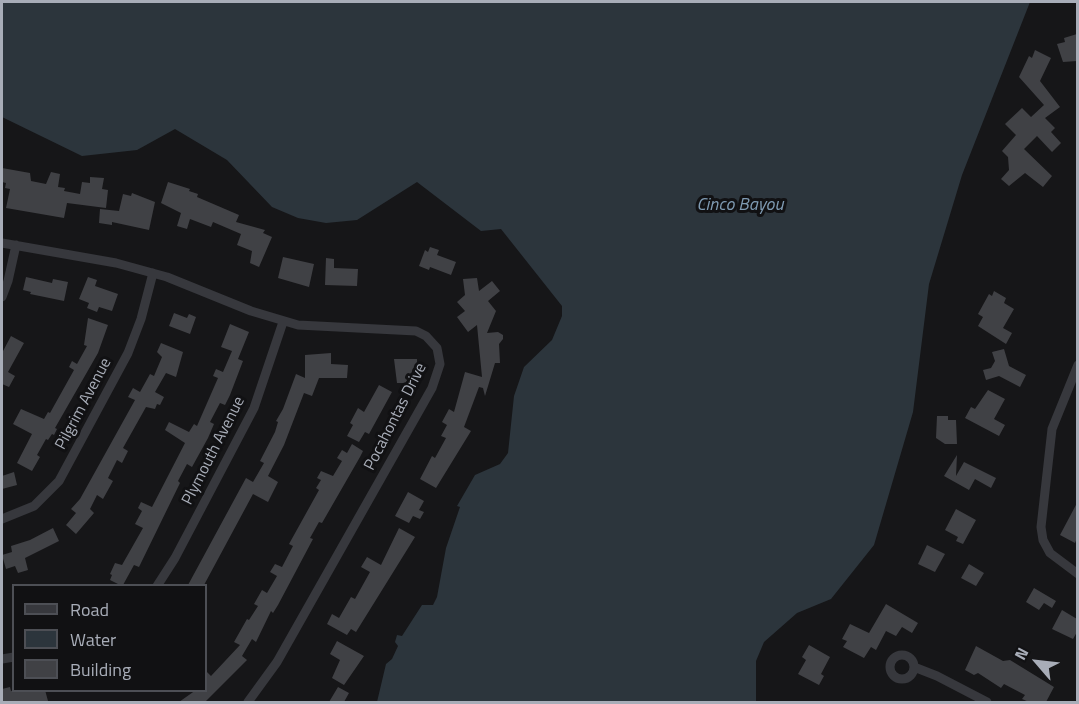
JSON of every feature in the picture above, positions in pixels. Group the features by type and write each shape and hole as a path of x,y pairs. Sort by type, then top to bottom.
{"street":[{"name":"Pocahontas Drive","path":"2,243 116,263 153,273 284,322 325,328 416,331 432,341 437,348 440,364 432,388 277,662 248,702"},
{"path":"2,297 16,245"},
{"name":"Pilgrim Avenue","path":"2,519 34,506 59,481 131,347 153,273"},
{"name":"Plymouth Avenue","path":"158,584 175,558 254,408 284,322"},
{"path":"1077,365 1052,429 1041,527 1043,540 1050,553 1077,574"},
{"path":"914,667 937,676 987,702"}],"water":[{"name":"Cinco Bayou","path":"2,2 1030,2 962,175 929,284 913,412 874,545 831,599 797,613 764,642 756,661 756,702 377,702 386,664 392,659 398,646 395,642 397,635 402,636 422,605 433,605 437,597 446,548 460,507 457,506 475,475 500,464 508,453 514,396 524,367 552,340 562,316 562,306 501,229 481,231 417,182 357,220 326,223 298,218 272,207 227,160 175,129 137,150 82,156 2,117"}],"building":[{"path":"1077,34 1077,61 1063,62 1057,44 1065,42 1064,38"},
{"path":"1035,50 1051,58 1040,81 1060,107 1045,118 1055,128 1051,132 1061,143 1052,152 1037,136 1024,149 1052,176 1043,187 1025,173 1009,186 1001,179 1009,170 1008,157 1002,151 1016,135 1005,124 1022,108 1031,117 1044,105 1019,77 1029,56 1032,58"},
{"path":"2,168 30,173 31,181 46,184 51,172 60,174 58,187 65,188 64,191 80,194 82,182 90,183 90,177 104,178 102,189 108,190 106,208 67,203 64,218 6,208 10,189 5,188 6,183 2,182"},
{"path":"168,182 190,189 189,191 198,194 197,197 239,215 236,222 265,230 263,233 272,237 259,267 250,263 252,251 237,245 241,234 213,222 211,227 190,219 187,229 177,226 181,213 161,203"},
{"path":"132,193 155,202 149,230 112,222 112,225 99,223 100,209 119,211 123,194 131,196"},
{"path":"430,247 439,250 437,255 456,262 451,275 430,267 429,270 419,266 425,250 428,252"},
{"path":"283,257 314,264 309,287 278,278"},
{"path":"326,258 334,259 334,268 358,269 357,286 325,285"},
{"path":"26,277 52,283 53,279 68,282 64,301 30,294 31,292 23,290"},
{"path":"88,277 97,280 95,286 118,294 112,311 99,307 97,312 87,308 89,303 79,299"},
{"path":"477,278 479,291 492,281 500,291 488,301 496,311 487,333 498,332 503,335 499,344 500,363 495,363 485,396 483,388 479,387 464,427 471,431 436,488 420,479 432,456 435,458 446,438 441,436 447,425 442,422 449,409 454,412 465,372 482,377 477,325 468,332 457,317 465,311 457,302 465,295 463,279"},
{"path":"994,291 1006,298 1004,303 1014,309 1003,328 1012,333 1006,344 978,326 983,317 978,314 989,294 992,296"},
{"path":"174,313 187,318 189,314 196,317 190,334 169,326"},
{"path":"88,318 108,325 98,353 55,428 57,429 54,435 46,439 37,455 40,457 32,471 17,463 32,434 13,424 21,409 44,419 48,412 50,413 74,370 69,367 72,361 77,364 87,346 84,345"},
{"path":"230,324 249,332 238,359 243,361 230,395 225,405 220,403 210,422 214,424 208,438 192,467 187,464 139,567 134,565 124,584 118,584 110,580 112,575 110,574 115,563 122,565 143,528 135,524 142,511 138,508 141,502 152,507 185,443 165,430 169,422 189,432 194,424 197,426 218,378 213,376 216,369 223,372 232,351 221,347"},
{"path":"11,336 24,343 8,372 15,376 9,387 2,384 2,353"},
{"path":"161,343 183,352 176,377 166,373 155,392 164,397 160,405 157,404 155,409 146,407 123,448 128,451 122,463 117,460 108,478 113,481 103,499 97,495 90,509 94,513 76,534 66,525 76,513 71,509 80,499 135,400 128,397 133,388 140,392 150,374 154,376 162,357 157,352"},
{"path":"1004,349 1009,366 1026,375 1020,387 999,376 986,380 983,370 991,368 995,361 992,352"},
{"path":"331,353 331,364 348,365 347,378 319,378 312,396 304,393 284,445 268,476 278,482 268,502 253,494 205,584 189,584 246,478 253,482 264,463 260,461 275,432 278,422 276,421 296,374 305,378 305,355"},
{"path":"394,359 417,359 417,372 412,372 412,383 397,383"},
{"path":"379,385 392,392 369,434 365,432 359,442 347,436 353,425 350,423 358,408 364,412"},
{"path":"988,390 1005,399 994,419 1005,425 999,436 965,418 971,407 975,409"},
{"path":"937,416 948,416 948,420 956,420 957,444 945,444 936,438"},
{"path":"352,444 363,451 322,523 319,522 310,538 313,539 278,605 273,613 271,611 256,642 252,639 242,656 247,660 205,702 179,702 193,692 207,692 207,672 211,676 240,645 234,642 247,619 249,620 258,606 254,604 262,590 267,593 277,576 270,572 275,564 282,567 293,546 289,544 319,490 316,488 321,480 317,478 321,471 333,476 342,461 337,458 342,450 347,453"},
{"path":"957,455 956,476 964,462 996,478 991,488 975,479 969,490 944,476"},
{"path":"14,472 17,485 2,489 2,476"},
{"path":"408,492 424,501 419,510 424,512 420,519 413,516 409,523 395,516"},
{"path":"1077,503 1077,538 1075,543 1060,535"},
{"path":"956,509 976,520 963,544 956,541 958,537 945,530"},
{"path":"53,528 59,541 25,558 28,570 18,573 15,566 6,569 2,555 12,552 11,546 30,540"},
{"path":"399,528 415,537 356,632 351,629 347,635 327,624 332,614 339,618 351,597 355,599 370,572 361,567 367,557 381,565"},
{"path":"927,545 945,554 935,572 918,564"},
{"path":"969,564 984,573 976,586 961,578"},
{"path":"1034,588 1056,601 1052,608 1044,603 1039,610 1026,602"},
{"path":"886,604 918,623 912,633 902,627 896,636 886,631 876,650 871,647 864,658 843,647 847,641 842,639 850,624 869,633"},
{"path":"1062,610 1077,619 1077,632 1073,639 1052,629"},
{"path":"337,641 364,656 344,685 332,678 340,660 330,654"},
{"path":"809,645 830,657 821,674 824,676 819,685 798,674 806,660 802,657"},
{"path":"976,646 1003,661 1010,660 1054,687 1046,702 1029,702 1022,699 1025,695 1004,684 1001,688 978,673 974,675 965,670"},
{"path":"10,687 12,692 46,692 48,701 2,702 2,689"},
{"path":"338,687 349,693 344,702 329,702"}]}
